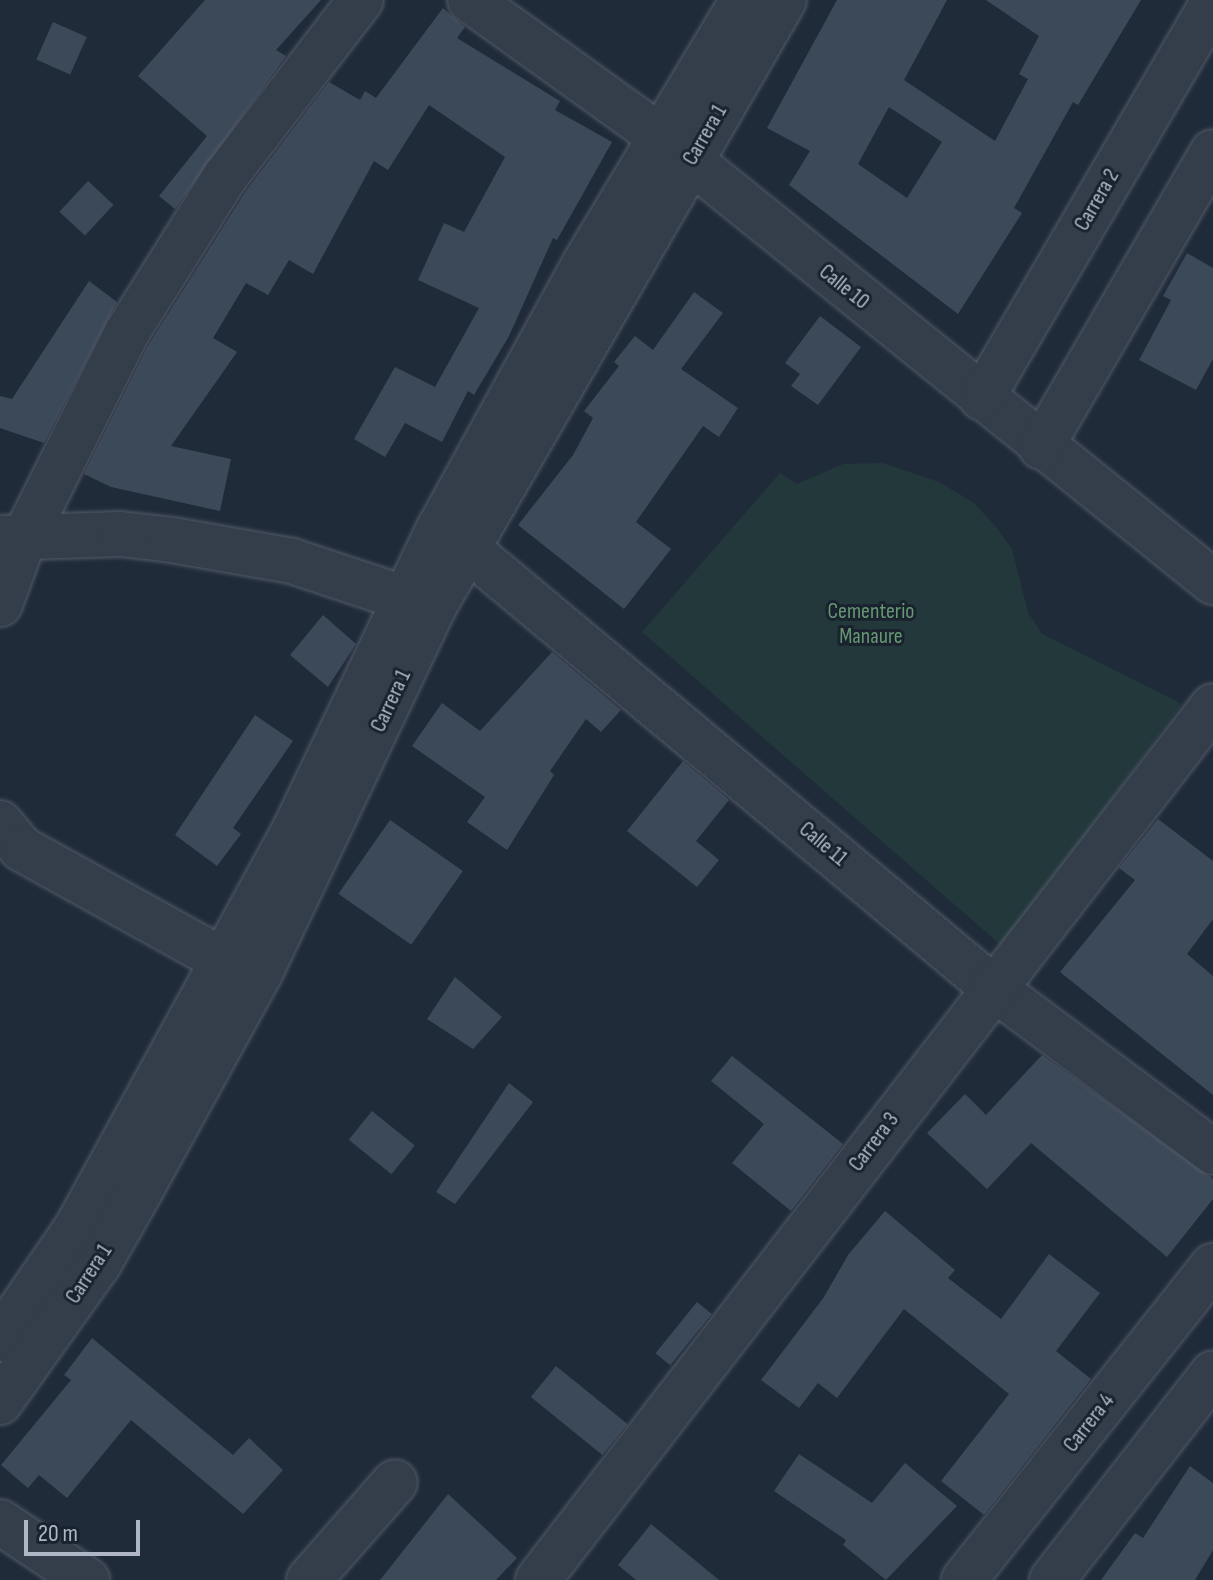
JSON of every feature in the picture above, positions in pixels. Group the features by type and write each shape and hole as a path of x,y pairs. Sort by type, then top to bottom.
{"street":[{"path":"0,604 11,539 135,321 225,177 361,0"},
{"name":"Calle 10","path":"470,0 674,149 1041,447 1213,582"},
{"name":"Carrera 1","path":"0,1339 76,1229 420,603 454,535 674,149 743,0"},
{"name":"Carrera 1","path":"674,149 784,0"},
{"name":"Carrera 2","path":"982,398 1213,2"},
{"path":"1041,447 1213,152"},
{"path":"11,539 120,534 172,540 292,561 420,603"},
{"name":"Calle 11","path":"454,535 992,987 1213,1152"},
{"name":"Carrera 1","path":"0,1402 99,1263 260,973 420,603"},
{"name":"Carrera 3","path":"538,1580 992,987 1213,706"},
{"path":"0,823 22,849 222,960"},
{"name":"Carrera 4","path":"964,1580 1213,1266"},
{"path":"1052,1580 1213,1373"},
{"path":"309,1580 395,1482"},
{"path":"0,1522 87,1580"}],"green space":[{"name":"Cementerio Manaure","path":"883,463 939,482 974,503 1012,549 1028,612 1042,634 1182,704 1003,947 642,632 780,473 797,484 843,464"}],"building":[{"path":"205,0 321,0 276,50 286,56 175,209 159,196 207,136 138,76"},
{"path":"837,0 947,0 904,80 995,141 1028,79 1019,74 1039,36 986,0 1141,0 1078,105 1073,102 1014,208 1022,213 958,314 789,185 810,151 767,128","holes":["889,107 942,142 907,198 858,164"]},
{"path":"443,8 465,27 457,38 560,101 555,110 612,142 557,240 553,238 509,336 474,395 468,391 442,442 405,423 385,457 354,439 395,367 435,387 479,308 418,280 444,223 464,232 505,157 429,105 388,170 374,161 313,274 289,260 268,295 246,283 213,338 237,352 171,446 231,459 220,511 111,487 84,474 148,346 246,191 329,82 360,100 365,91 376,98"},
{"path":"53,22 87,37 70,75 36,59"},
{"path":"88,181 114,205 85,236 59,212"},
{"path":"1187,253 1213,268 1213,359 1196,390 1139,360 1171,300 1163,296"},
{"path":"89,281 117,302 44,443 0,428 0,396 12,399"},
{"path":"694,292 723,313 681,369 738,408 719,437 703,426 636,522 671,549 624,609 518,525 573,455 593,418 584,411 619,366 614,362 635,336 653,350"},
{"path":"820,316 861,347 818,405 791,386 800,374 785,363"},
{"path":"323,615 356,644 328,687 290,655"},
{"path":"552,652 621,710 601,732 586,719 550,771 554,775 507,850 467,822 485,797 412,746 442,703 480,731"},
{"path":"255,715 293,741 233,828 241,834 217,866 175,835"},
{"path":"683,761 729,800 696,841 719,860 697,887 627,831"},
{"path":"1158,819 1213,861 1213,919 1187,954 1213,976 1213,1095 1060,972 1135,880 1119,868"},
{"path":"390,820 463,871 411,945 338,894"},
{"path":"455,977 502,1017 473,1049 427,1019"},
{"path":"1042,1055 1213,1179 1213,1199 1167,1257 1031,1143 987,1189 927,1133 965,1094 986,1115"},
{"path":"732,1056 843,1144 791,1211 732,1163 764,1124 711,1081"},
{"path":"509,1083 533,1102 455,1204 436,1192"},
{"path":"372,1111 415,1146 391,1174 349,1140"},
{"path":"885,1211 955,1270 948,1278 1001,1319 1049,1254 1100,1293 1056,1351 1091,1379 984,1515 941,1481 1009,1394 904,1309 837,1398 818,1383 799,1408 761,1380 824,1297 848,1255"},
{"path":"697,1302 712,1314 670,1365 655,1353"},
{"path":"92,1338 233,1455 249,1438 283,1470 243,1514 131,1420 67,1498 39,1475 28,1488 1,1465 71,1380 64,1375"},
{"path":"556,1366 627,1424 602,1455 531,1397"},
{"path":"799,1454 872,1503 905,1463 957,1506 886,1580 843,1545 846,1540 774,1491"},
{"path":"1190,1466 1213,1483 1213,1550 1195,1580 1101,1580 1135,1533 1143,1538"},
{"path":"448,1494 517,1558 496,1580 380,1580"},
{"path":"651,1524 719,1580 636,1580 618,1565"}]}
